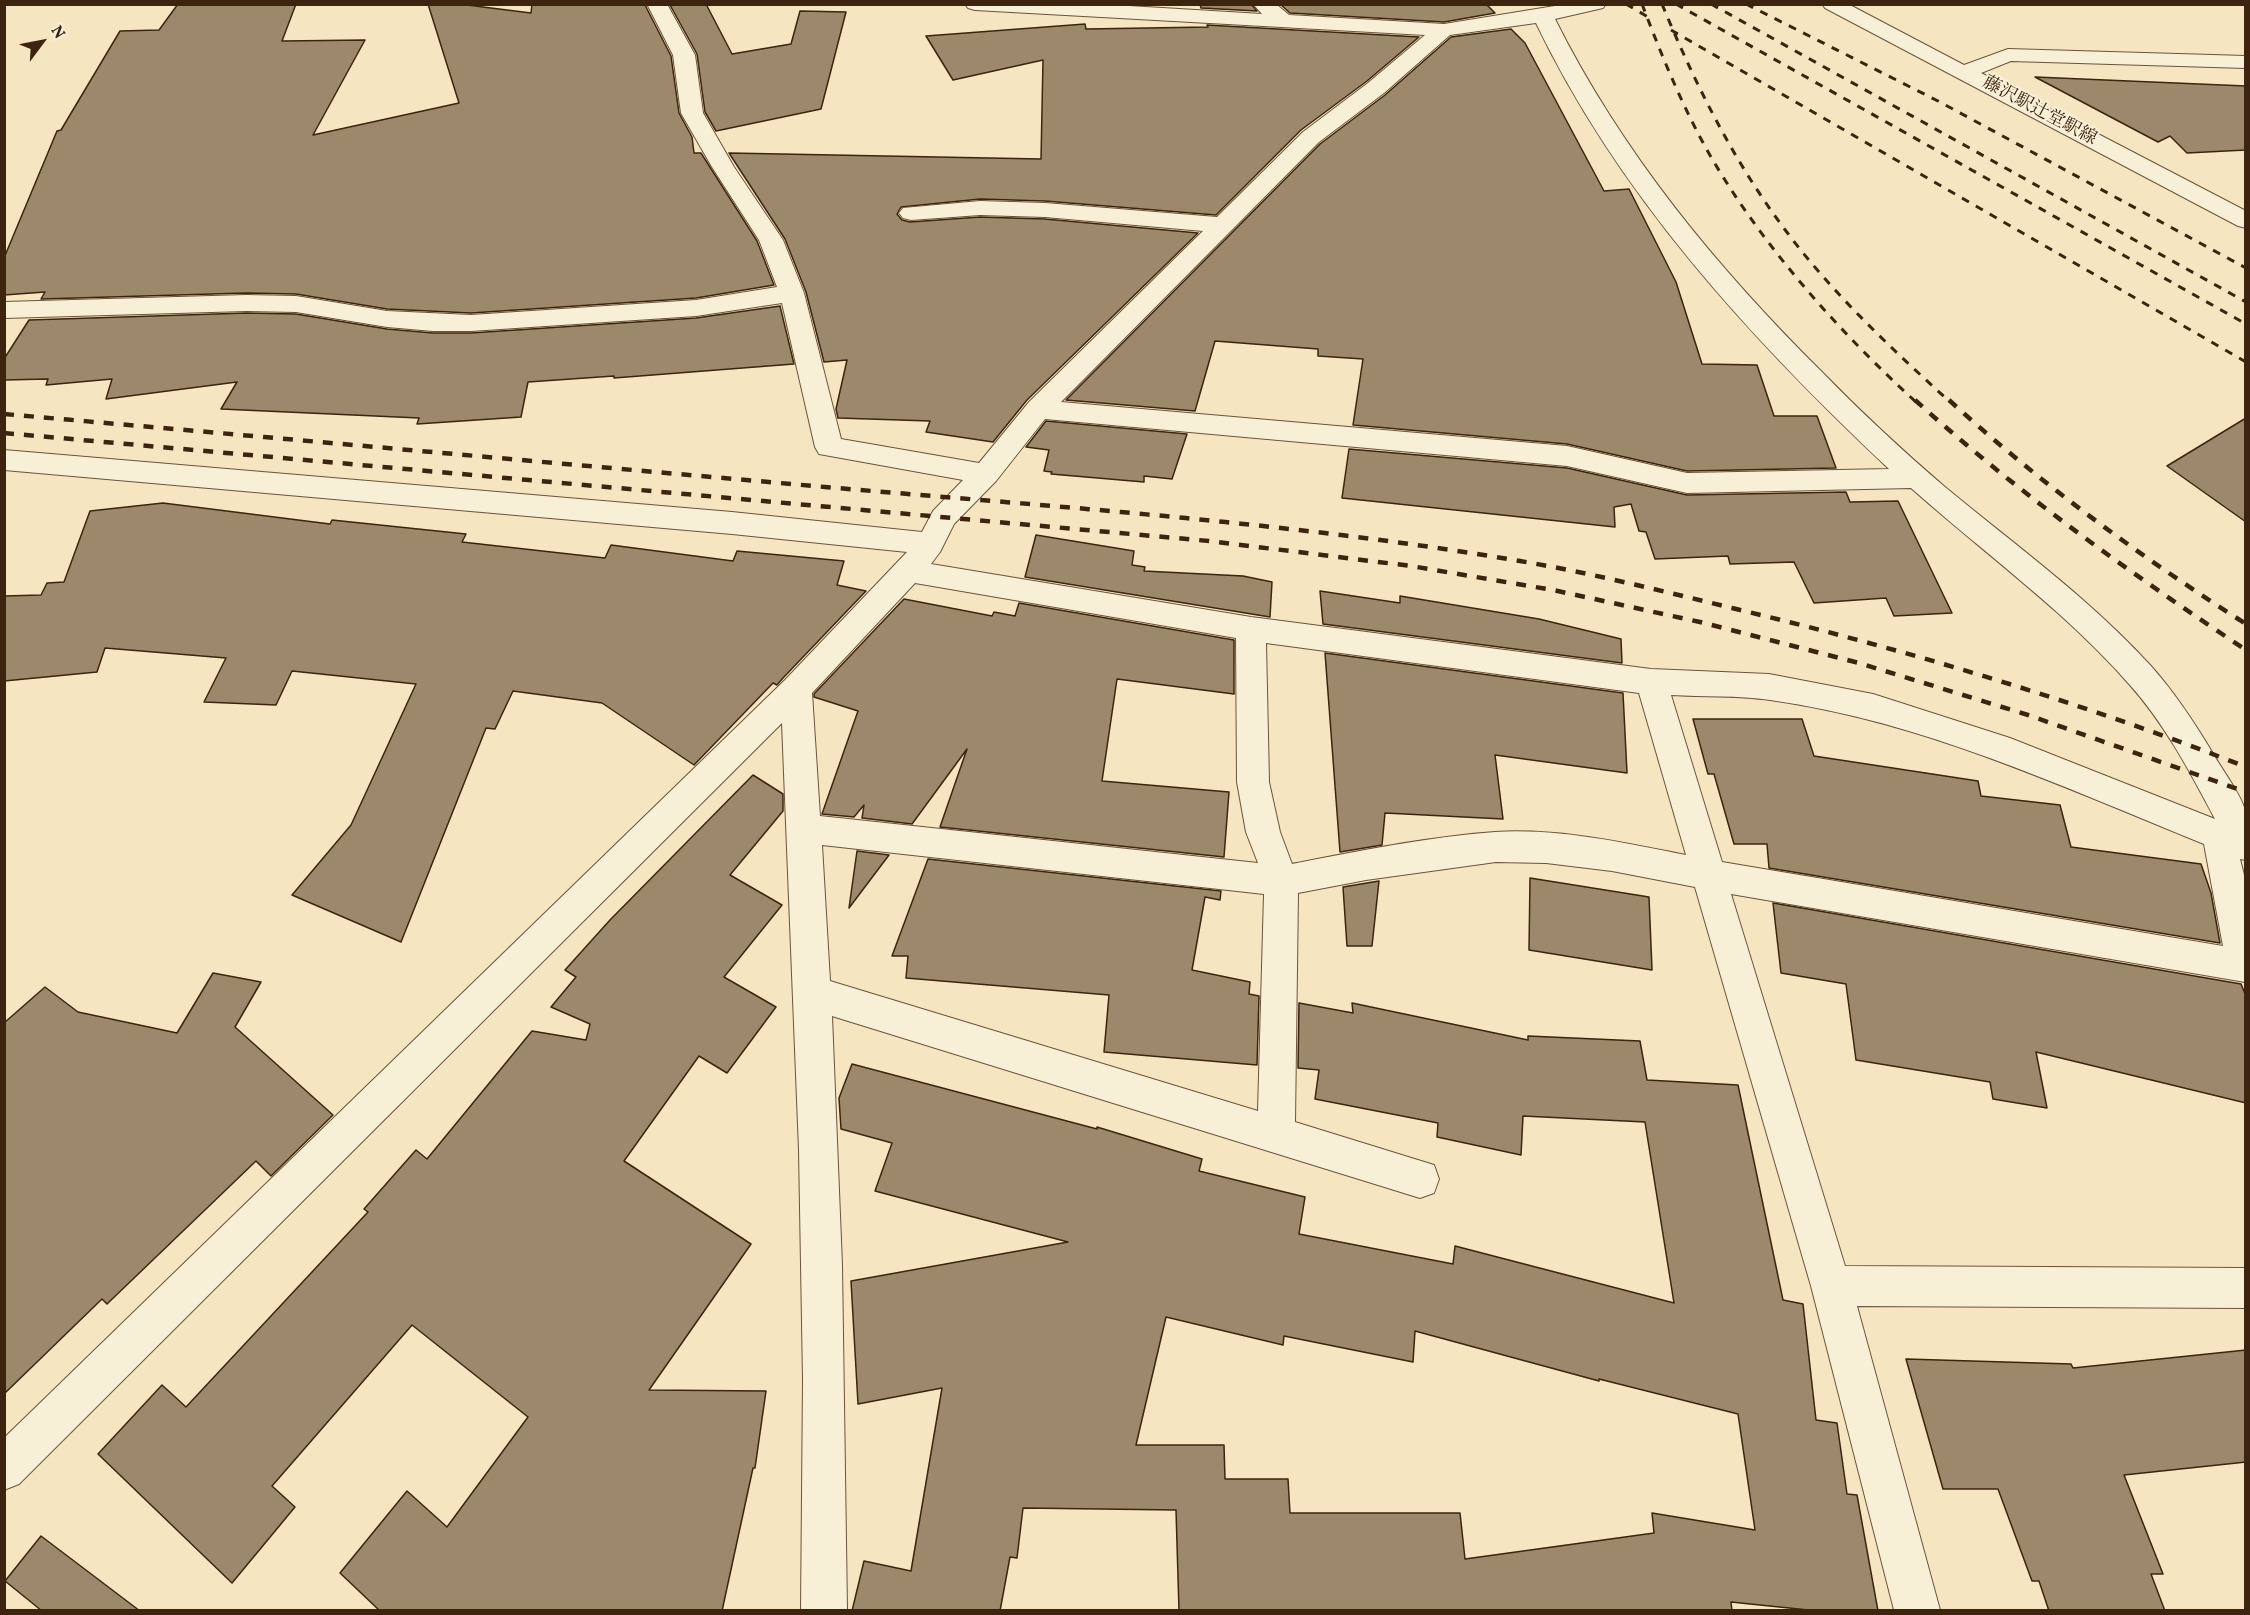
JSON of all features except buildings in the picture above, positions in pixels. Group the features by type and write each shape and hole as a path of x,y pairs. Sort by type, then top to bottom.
{"street":[{"path":"657,4 684,56 692,113 723,167 771,240 792,293 829,447 986,474"},
{"path":"975,4 1444,30 1543,16 1596,4"},
{"path":"1263,4 1284,21"},
{"name":"藤沢駅辻堂駅線","path":"1832,4 2246,221"},
{"path":"805,829 1281,881 1366,865 1496,847 1546,848 1612,856 1710,876 2245,966 2237,842 2190,744 2143,678 2090,623 2045,582 1918,478 1813,379 1714,273 1648,188 1606,128 1572,75 1543,16"},
{"path":"4,1469 796,689 919,557 943,518 986,474 1038,409 1311,137 1376,88 1444,30"},
{"path":"1965,72 2008,55 2246,62"},
{"path":"911,213 980,208 1045,210 1223,225"},
{"path":"4,310 246,303 296,304 387,319 433,323 471,323 696,308 792,293"},
{"path":"1038,409 1567,456 1687,483 1918,478"},
{"path":"4,460 697,520 919,557 1251,629 1651,682 1769,687 1873,707 1999,747 2237,842"},
{"path":"1251,629 1253,782 1263,832 1281,881 1276,1134"},
{"path":"1651,682 1830,1286 1917,1611"},
{"path":"796,689 813,993 821,1232 825,1461 824,1611"},
{"path":"813,993 1420,1179"},
{"path":"1830,1286 2246,1288"}],"railway":[{"path":"1626,4 1647,16"},
{"path":"1642,4 1647,16"},
{"path":"1662,4 1674,32"},
{"path":"1676,4 2246,324"},
{"path":"1711,4 2246,302"},
{"path":"1746,4 1938,101 2246,268"},
{"path":"1647,16 1672,78 1707,150 1751,218 1775,251 1829,315 1916,402"},
{"path":"1674,32 2246,362"},
{"path":"1674,32 1717,122 1749,178 1786,231 1843,299 1950,402"},
{"path":"1915,400 2034,500 2160,592 2246,650"},
{"path":"1949,400 2019,461 2130,546 2246,624"},
{"path":"4,414 1173,517 1434,547 1600,577 1863,641 2056,699 2246,767"},
{"path":"4,433 1209,541 1411,566 1553,590 1700,622 1859,663 2028,715 2246,792"}]}
